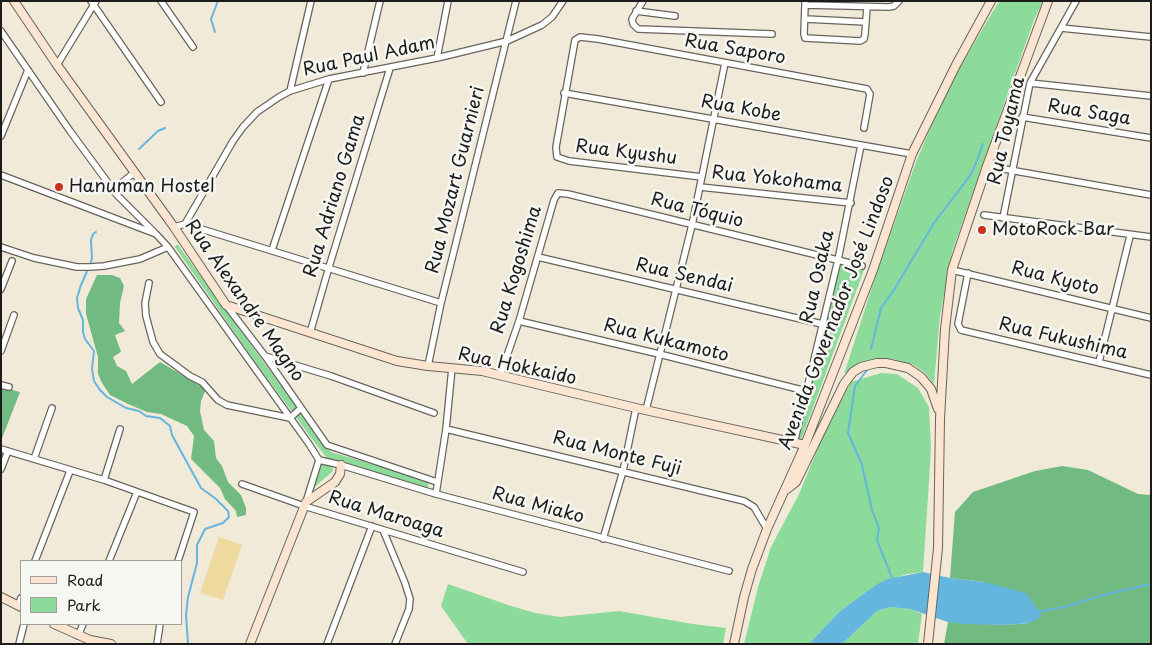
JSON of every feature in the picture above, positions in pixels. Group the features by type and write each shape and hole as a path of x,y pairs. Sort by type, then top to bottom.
{"main road":[{"name":"Rua Alexandre Magno","path":"14,1 57,65 174,226 226,305"},
{"name":"Avenida Governador José Lindoso","path":"734,644 744,597 767,528 805,445 873,270 912,154 956,65 991,1"},
{"path":"928,644 938,548 940,419 945,330 952,270 987,166 1048,1"},
{"name":"Rua Hokkaido","path":"226,305 397,361 482,371 636,408 805,445"},
{"path":"785,491 796,482 844,384 861,367 868,364 886,363 908,368 921,377 931,389 937,403 940,419"},
{"path":"250,644 305,504 335,482 340,474 342,465"},
{"path":"1,597 20,604"},
{"path":"56,625 89,642 111,644"}],"street":[{"path":"161,1 194,47"},
{"path":"290,91 311,1"},
{"path":"363,73 380,1"},
{"path":"437,58 448,1"},
{"name":"Rua Mozart Guarnieri","path":"428,366 441,303 516,1"},
{"name":"Rua Paul Adam","path":"185,224 243,127 257,112 290,91 329,79 390,68 506,42 542,25 552,17 563,1"},
{"path":"643,1 632,19 633,24 638,28 772,34"},
{"path":"867,7 866,34 864,39 860,41 805,38 805,3 889,7 894,6 899,1"},
{"name":"Rua Toyama","path":"1003,218 1011,170 1030,83 1076,1"},
{"path":"57,65 94,2 161,102"},
{"path":"636,11 674,16"},
{"path":"805,20 866,22"},
{"path":"1061,28 1151,37"},
{"path":"1,31 113,190 166,245 319,460 305,504"},
{"name":"Rua Saporo","path":"564,93 575,40 580,37 598,39 867,89 870,94 864,128"},
{"path":"646,410 692,225 725,63"},
{"name":"Rua Adriano Gama","path":"310,333 390,68"},
{"path":"1,136 28,70"},
{"path":"272,250 329,79"},
{"path":"1030,83 1151,96"},
{"name":"Rua Kobe","path":"564,93 912,154"},
{"name":"Rua Kyushu","path":"564,93 556,147 557,157 569,161 702,177"},
{"name":"Rua Saga","path":"1022,117 1151,138"},
{"name":"Rua Osaka","path":"794,443 851,203 861,146"},
{"path":"987,166 1151,195"},
{"path":"113,190 135,172"},
{"path":"1,175 156,234"},
{"name":"Rua Yokohama","path":"700,187 851,203"},
{"name":"Rua Tóquio","path":"554,200 556,195 562,193 862,266"},
{"name":"Rua Kogoshima","path":"500,376 519,321 554,200"},
{"path":"984,215 1130,236 1151,237"},
{"path":"174,226 185,224 441,303"},
{"path":"1099,362 1130,236"},
{"path":"1,247 34,258 77,266 104,266 140,259 166,245"},
{"name":"Rua Sendai","path":"538,256 822,324"},
{"path":"1,289 12,261"},
{"name":"Rua Kyoto","path":"952,270 1151,318"},
{"name":"Rua Fukushima","path":"968,273 958,324 961,330 1151,375"},
{"path":"149,283 145,303 146,316 153,342 160,354 190,376 202,382 218,400 227,405 290,418"},
{"name":"Rua Alexandre Magno","path":"226,305 330,447 438,482"},
{"path":"1,351 14,315"},
{"name":"Rua Kukamoto","path":"519,321 660,354 806,392"},
{"path":"265,356 331,376 434,413"},
{"path":"436,494 446,429 452,368"},
{"path":"1,385 9,387"},
{"path":"34,459 52,408"},
{"path":"290,418 301,408"},
{"path":"603,539 623,471 636,408"},
{"path":"104,480 120,429"},
{"name":"Rua Monte Fuji","path":"446,429 744,501 754,507 767,528"},
{"path":"1,449 104,480 194,512 178,560"},
{"path":"1,469 8,452"},
{"name":"Rua Miako","path":"319,460 342,465 436,494 729,571"},
{"path":"35,560 70,471"},
{"name":"Rua Maroaga","path":"242,484 383,530 523,572"},
{"path":"109,560 137,492"},
{"path":"327,644 372,526"},
{"path":"383,530 410,599 409,609 395,644"},
{"path":"19,644 24,625"},
{"path":"78,636 83,625"},
{"path":"157,644 160,625"}],"green space":[{"path":"999,1 1043,1 1034,20 952,252 940,316 934,384 925,373 914,365 894,359 880,358 867,361 855,366 844,374 877,272 916,162 959,69"},
{"path":"178,245 331,452 429,481 428,488 336,461 332,463 333,471 310,491 318,469 329,461 253,359 175,247"},
{"path":"840,263 864,270 801,440 798,439"},
{"path":"97,275 112,275 120,278 124,286 120,303 119,323 125,331 115,335 121,352 113,357 117,366 126,371 132,384 160,362 206,389 201,401 200,411 204,430 214,441 216,458 222,466 228,482 241,495 246,508 246,515 237,517 236,511 225,499 220,488 191,459 194,436 187,426 161,414 147,412 110,395 102,383 98,374 98,357 86,314 86,299"},
{"path":"881,373 897,374 918,388 929,407 931,446 923,572 907,574 877,584 839,612 809,644 744,644 758,587 771,547 799,494 823,436 851,382"},
{"path":"1,387 20,392 1,441"},
{"path":"1062,466 1088,470 1138,494 1151,495 1151,644 944,644 948,622 1004,625 1030,623 984,582 950,578 955,512 973,492 1035,471"},
{"path":"448,584 535,613 560,617 619,611 726,628 723,644 468,644 441,606"},
{"path":"890,607 910,609 922,614 918,644 842,644 877,611"}],"sand":[{"path":"219,537 242,545 223,600 200,593"}],"water":[{"path":"923,572 950,578 984,582 1026,593 1042,616 1030,623 1004,625 965,624 948,622 910,609 890,607 877,611 842,644 809,644 839,612 877,584 888,579"}],"waterway":[{"path":"215,32 211,19 218,1"},
{"path":"139,149 158,131 165,128"},
{"path":"871,349 881,308 934,223 969,177 983,144"},
{"path":"90,265 92,259 91,240 96,232"},
{"path":"88,269 77,298 78,308 83,320 85,339 94,351 92,369 94,381 107,397 126,408 139,411 146,416 160,418 170,426 172,435 201,488 228,511 229,517 223,523 205,529 197,545 197,563 188,597 186,615 188,644"},
{"path":"867,370 855,386 848,433 862,465 872,510 879,528 877,540 892,578"},
{"path":"1038,612 1151,584"}],"place":[{"name":"Hanuman Hostel","path":"59,187"},
{"name":"MotoRock Bar","path":"982,230"}]}
